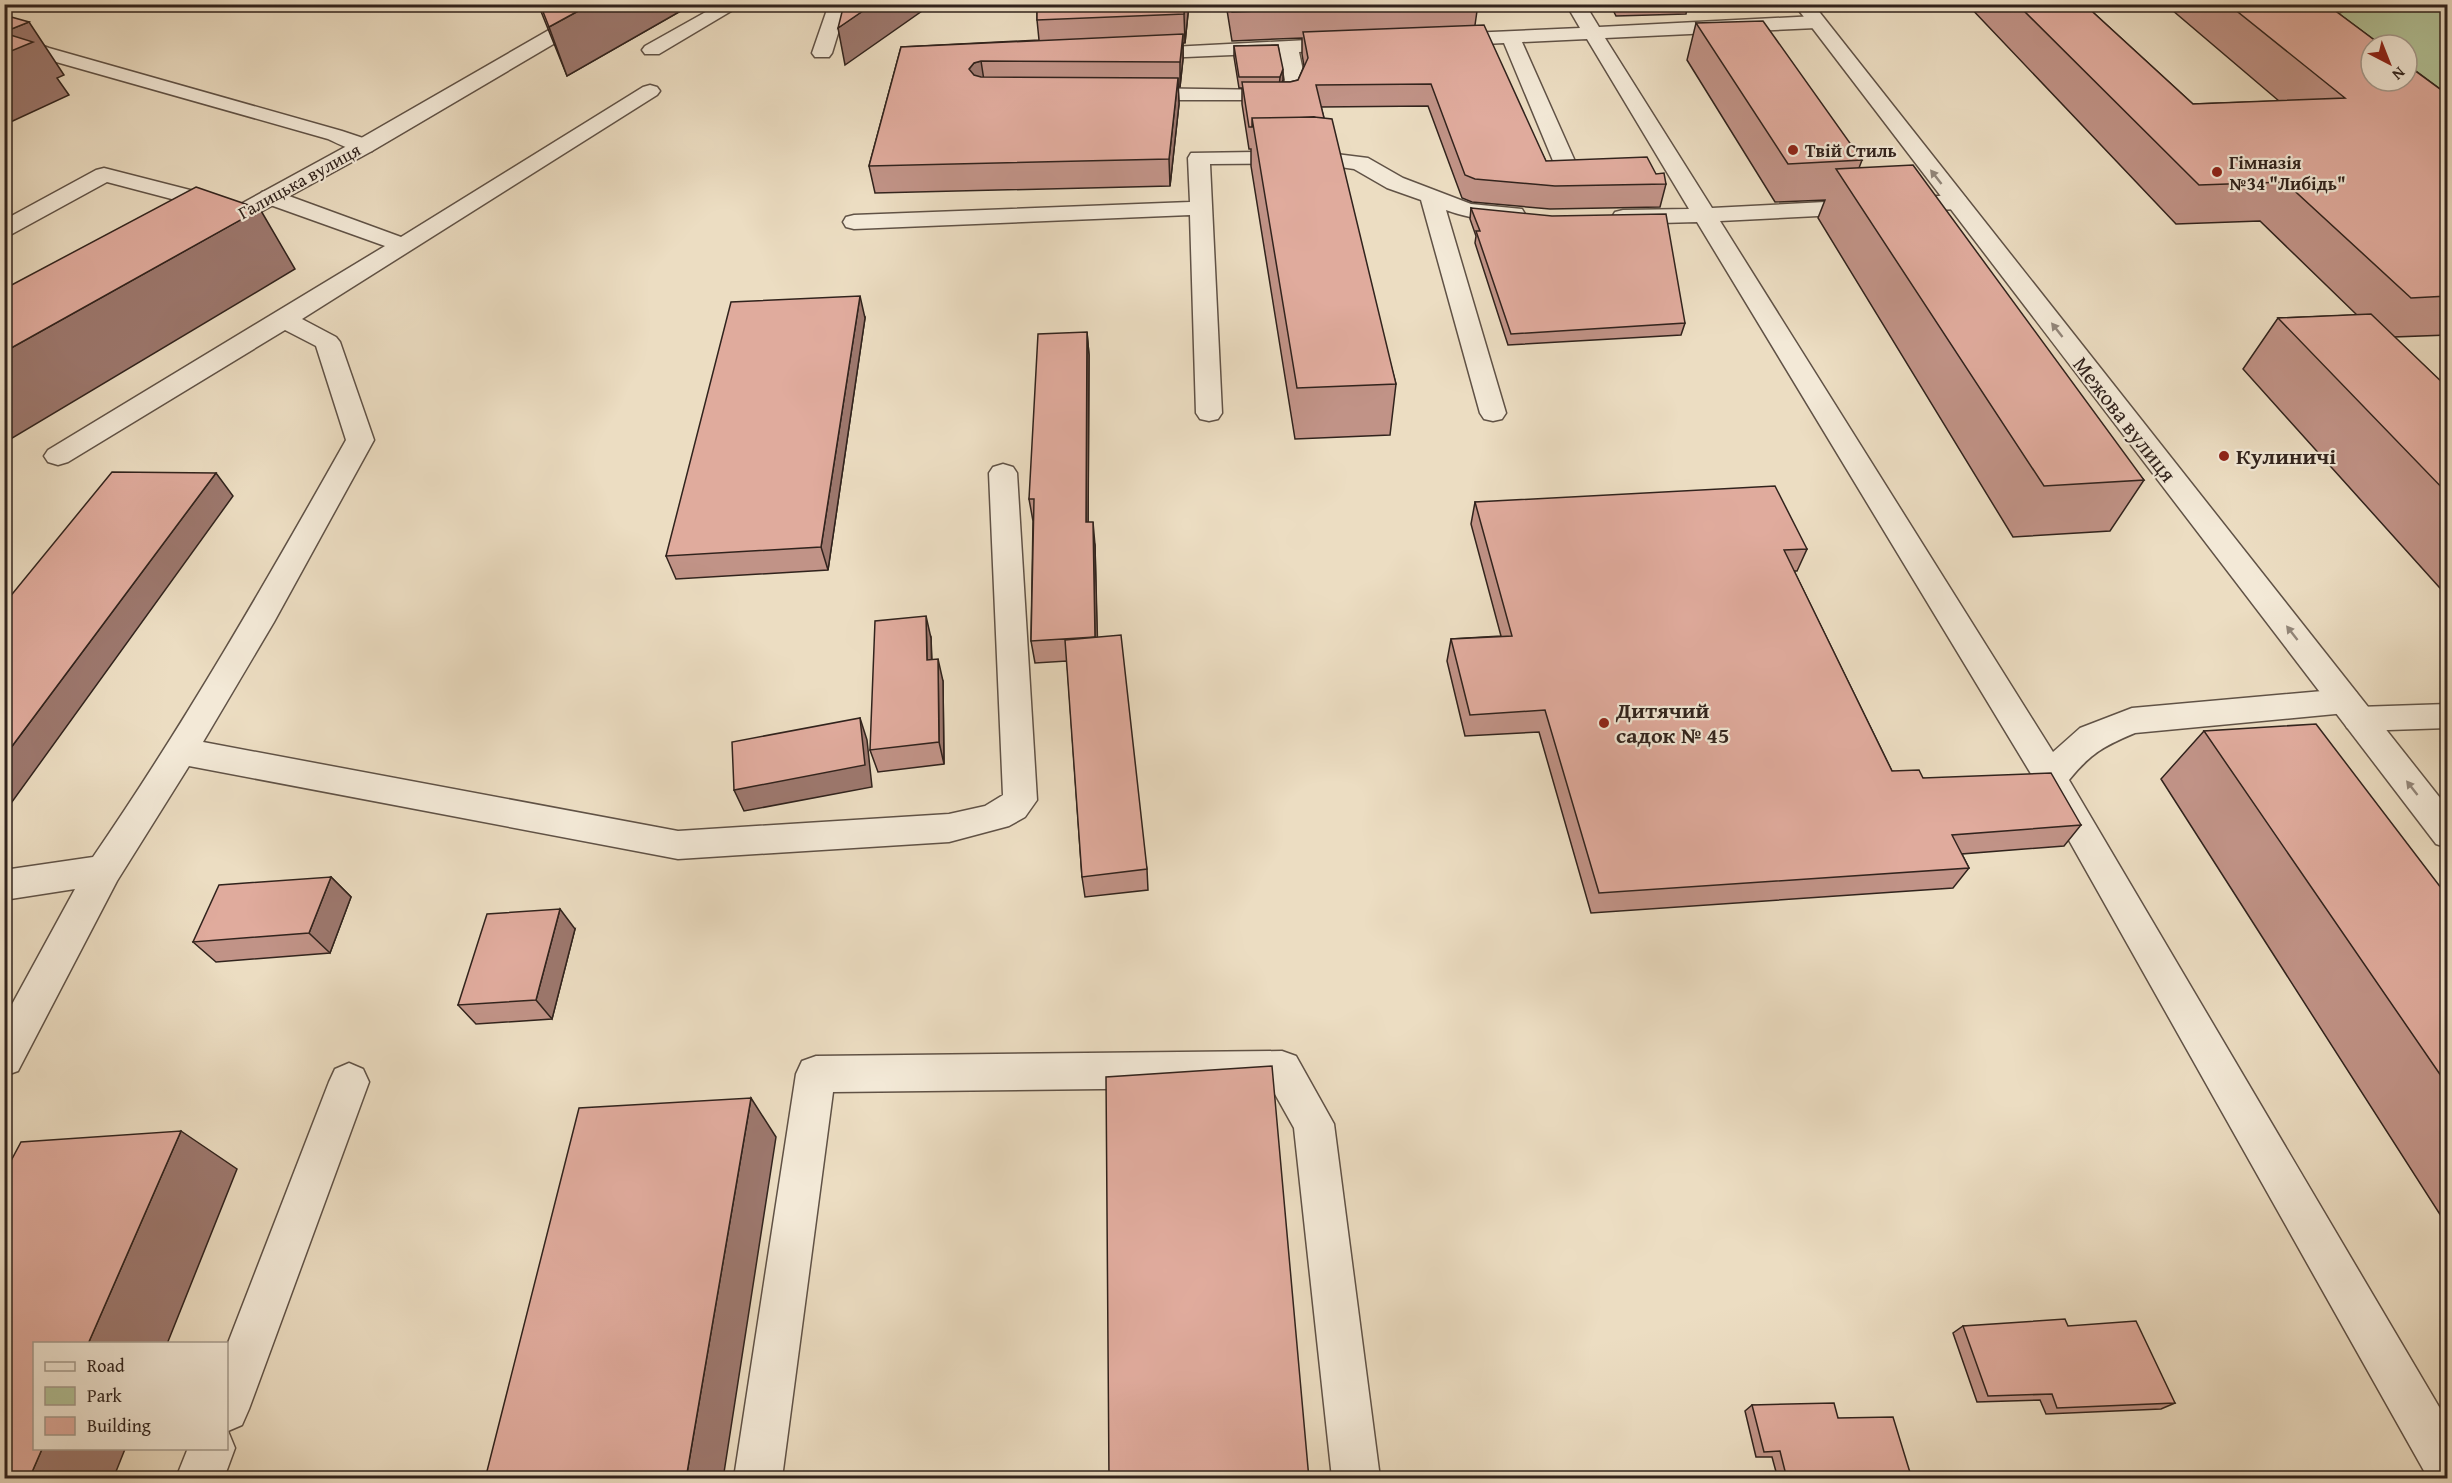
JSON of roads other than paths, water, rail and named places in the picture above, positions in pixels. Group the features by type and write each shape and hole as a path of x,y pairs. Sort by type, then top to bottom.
{"street":[{"path":"652,50 734,4"},
{"path":"822,53 838,4"},
{"path":"1575,4 2051,778 2448,1468"},
{"name":"Галицька вулиця","path":"191,240 364,146 597,11 566,7"},
{"path":"1424,41 1593,34 1810,13"},
{"name":"Межова вулиця","path":"1810,13 2448,834"},
{"path":"4,38 42,52 334,135 364,146"},
{"path":"1511,38 1568,168"},
{"path":"1123,54 1367,44"},
{"path":"1112,94 1289,96 1295,80 1288,47"},
{"path":"58,456 284,320 650,91"},
{"path":"1209,413 1199,158 1312,157 1360,163 1395,183 1468,210 1538,217"},
{"path":"4,229 104,175 210,201 243,212"},
{"path":"1431,196 1492,413"},
{"path":"270,197 403,245"},
{"path":"1598,217 1706,215 1957,202"},
{"path":"854,222 1202,208"},
{"path":"4,1058 104,870 141,815 259,622 360,440 327,342 284,320"},
{"path":"179,751 678,845 949,828 988,820 1014,808 1020,800 1003,473"},
{"path":"2051,778 2071,754 2092,736 2132,721 2352,710 2448,716"},
{"path":"4,885 104,870"},
{"path":"758,1479 816,1074 1282,1069 1314,1124 1356,1479"},
{"path":"228,1404 349,1082"},
{"path":"200,1479 212,1450"}],"place":[{"name":"Твій Стиль","path":"1793,150"},
{"name":"Гімназія №34 \"Либідь\"","path":"2217,172"},
{"name":"Кулиничі","path":"2224,456"},
{"name":"Дитячий садок № 45","path":"1604,723"}]}
